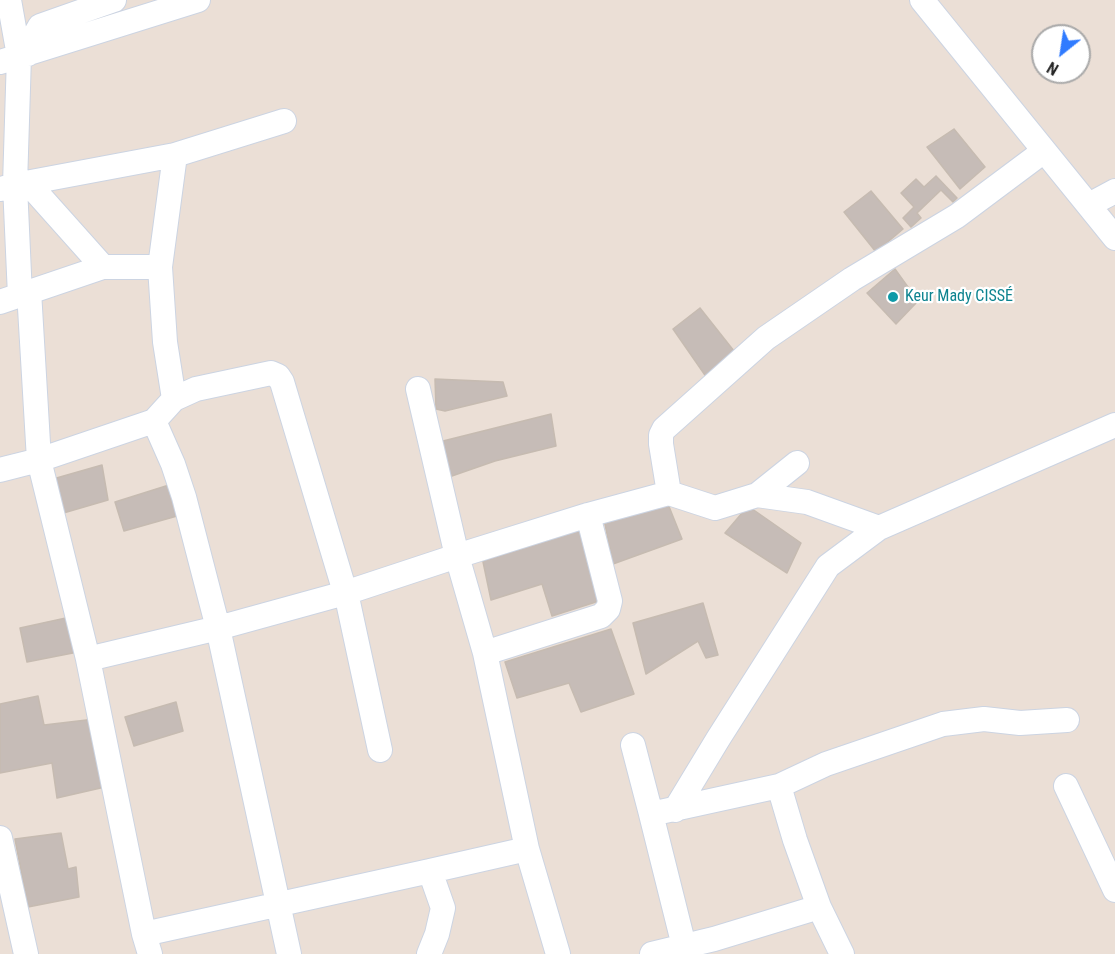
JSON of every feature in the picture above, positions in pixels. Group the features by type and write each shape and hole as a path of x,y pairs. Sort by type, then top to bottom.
{"street":[{"path":"9,0 16,57 14,186 16,297 39,460 88,659 147,944 279,904 527,849"},
{"path":"16,57 40,26 114,0"},
{"path":"16,57 198,0"},
{"path":"922,0 1115,238"},
{"path":"14,186 175,155 284,122"},
{"path":"669,493 661,444 664,429 766,338 852,279 957,216 1044,151"},
{"path":"174,399 165,342 160,267 175,155"},
{"path":"14,186 103,267"},
{"path":"1089,205 1115,191"},
{"path":"16,297 103,267 160,267"},
{"path":"0,471 154,421 174,399 196,390 272,374 278,376 282,382 345,594 380,750"},
{"path":"418,388 457,556 485,653 527,849 558,954"},
{"path":"154,421 173,464 184,497 218,628 289,954"},
{"path":"675,810 828,566 879,528 1115,425"},
{"path":"88,659 218,628 345,594 588,515 669,493 715,508 757,495 797,463"},
{"path":"757,495 807,502 879,528"},
{"path":"485,653 601,616 608,609 610,601 588,515"},
{"path":"651,814 779,786 826,764 943,724 984,719 1020,723 1067,720"},
{"path":"633,746 684,946"},
{"path":"779,786 819,907 842,954"},
{"path":"1066,786 1115,890"},
{"path":"0,838 10,930 26,954"},
{"path":"429,954 437,934 443,908 430,871"},
{"path":"652,954 684,946 722,947 819,907"}],"building":[{"path":"954,129 985,167 960,189 927,147"},
{"path":"936,176 957,198 953,202 941,190 917,213 921,218 911,227 903,218 914,207 901,193 916,179 924,187"},
{"path":"871,191 903,229 876,252 844,212"},
{"name":"Keur Mady CISSÉ","path":"895,269 918,301 896,324 867,293"},
{"path":"700,308 734,351 707,378 673,329"},
{"path":"435,379 503,382 507,396 445,411 436,409"},
{"path":"551,414 556,446 495,461 449,477 443,441"},
{"path":"102,465 108,500 60,514 53,479"},
{"path":"169,485 177,516 124,531 115,502"},
{"path":"666,499 682,539 613,564 604,519"},
{"path":"748,506 801,543 787,573 725,533"},
{"path":"580,529 602,600 552,616 542,584 491,600 482,557"},
{"path":"703,603 718,655 706,658 698,641 646,674 633,623"},
{"path":"75,616 83,651 27,662 20,628"},
{"path":"611,629 634,694 581,712 569,683 517,698 505,662"},
{"path":"38,696 44,725 95,719 105,787 57,798 52,763 0,773 0,704"},
{"path":"176,702 183,731 134,746 125,717"},
{"path":"61,833 68,869 76,867 79,897 28,907 15,839"}],"place":[{"name":"Keur Mady CISSÉ","path":"893,297"}]}
